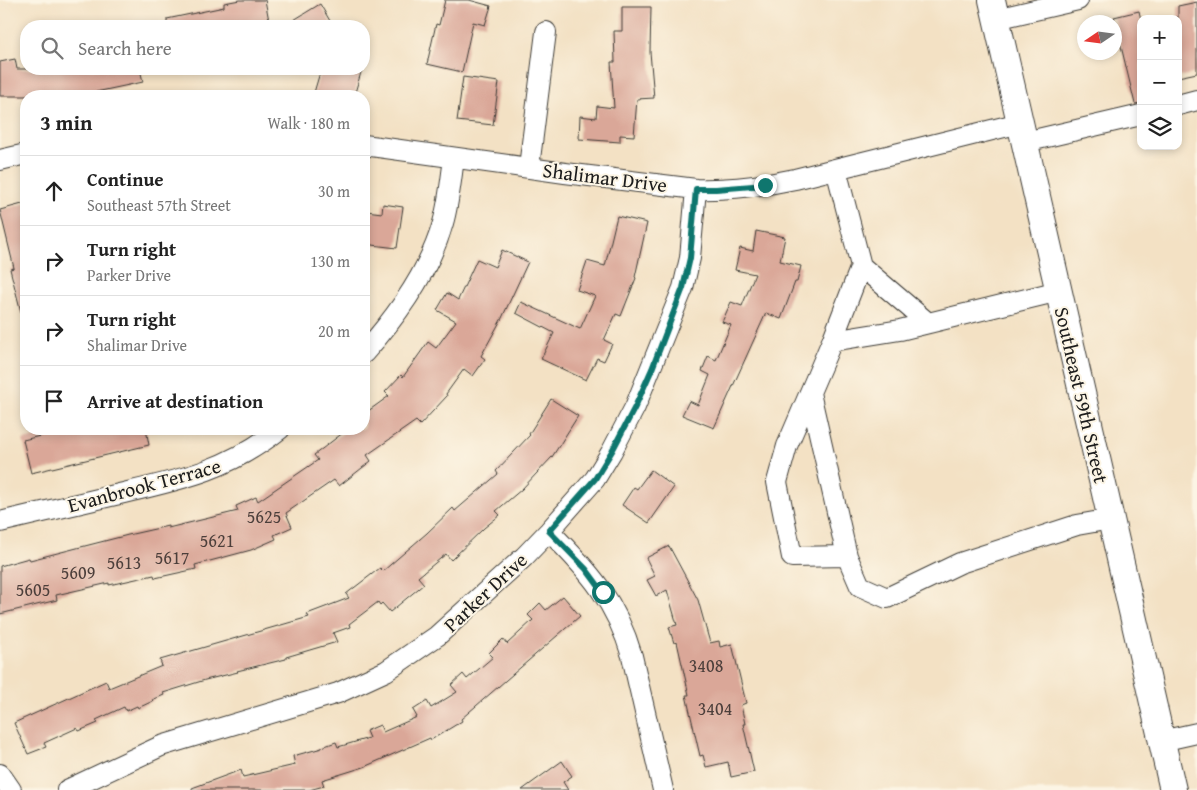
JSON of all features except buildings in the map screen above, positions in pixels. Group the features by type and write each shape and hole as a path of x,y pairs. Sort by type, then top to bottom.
{"main road":[{"name":"Southeast 59th Street","path":"994,9 1173,790"}],"street":[{"path":"994,9 1078,0"},
{"path":"529,168 546,32"},
{"path":"1182,104 1197,100"},
{"name":"Shalimar Drive","path":"370,146 696,189 716,189 765,185 1022,132 1137,115"},
{"path":"0,160 20,155"},
{"path":"370,345 408,298 426,267 443,223 454,158"},
{"path":"836,169 861,266 928,323"},
{"name":"Parker Drive","path":"67,790 161,746 338,693 386,671 437,636 549,531 595,479 612,451 638,400 683,288 690,258 696,189"},
{"path":"847,556 792,557 777,482 787,446 832,341 861,266"},
{"path":"832,341 900,330 1058,291"},
{"path":"810,393 847,556 860,586 887,598 960,563 1077,525 1111,519"},
{"name":"Evanbrook Terrace","path":"0,522 168,482 214,469 254,448 272,435"},
{"path":"549,531 586,569 617,614 632,656 663,790"},
{"path":"1162,741 1197,733"},
{"path":"0,774 10,790"}],"route":[{"path":"603,592 586,569 549,531 595,479 635,407 652,369 683,288 690,258 696,189 765,185"}]}
